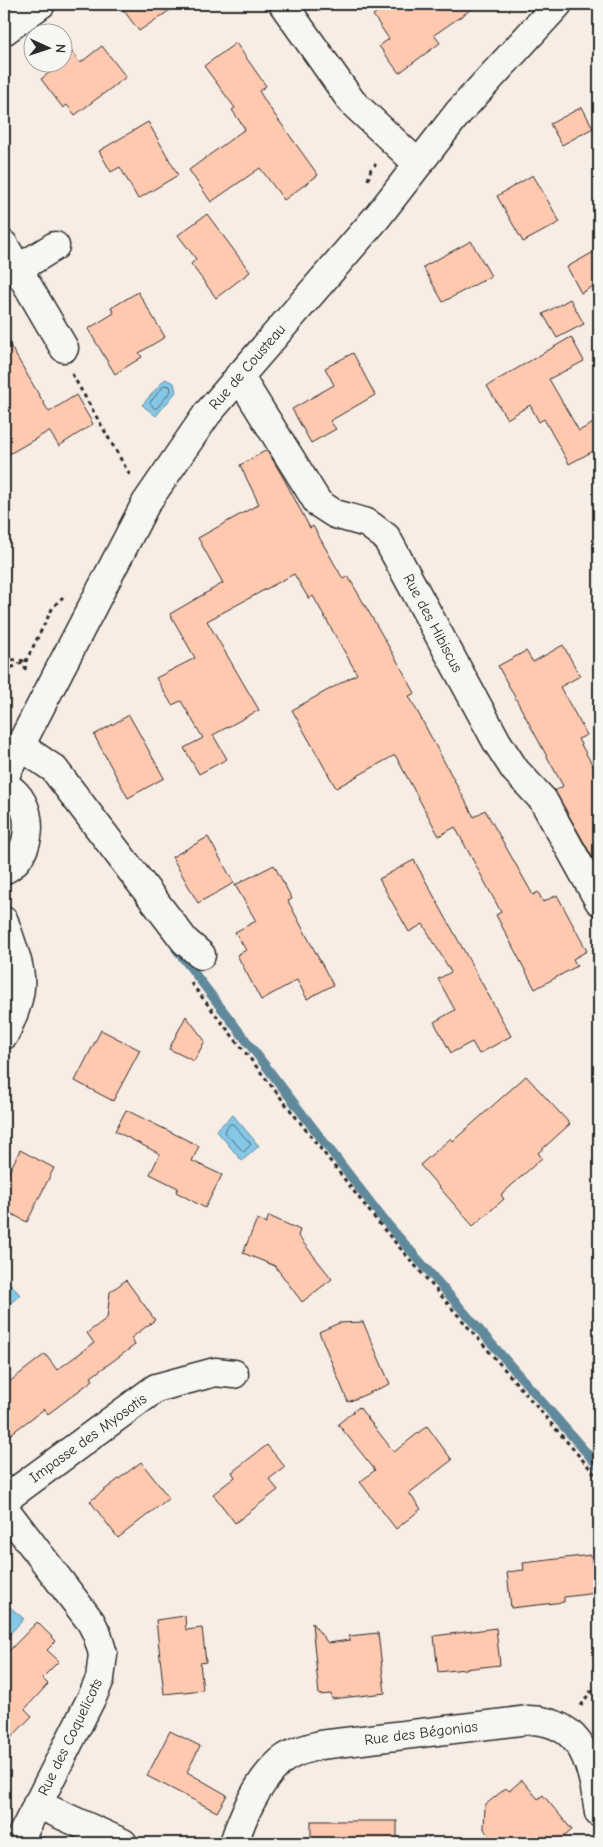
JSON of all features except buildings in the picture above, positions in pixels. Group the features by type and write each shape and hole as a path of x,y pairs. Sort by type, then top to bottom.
{"street":[{"path":"4,31 41,4"},
{"path":"283,4 352,102 418,163"},
{"name":"Rue de Cousteau","path":"4,777 146,503 207,414 378,216 458,113 558,4"},
{"path":"4,245 64,348"},
{"path":"18,269 55,246"},
{"name":"Rue des Hibiscus","path":"240,376 318,503 335,514 367,523 386,537 497,742 515,770 543,800 599,901"},
{"path":"20,745 54,769 185,941 193,965"},
{"path":"4,784 17,795 26,813 28,833 22,852 9,868 4,870"},
{"path":"4,921 19,966 21,988 15,1013 4,1035"},
{"name":"Impasse des Myosotis","path":"4,1500 156,1388 215,1372 234,1374"},
{"name":"Rue des Coquelicots","path":"4,1508 91,1622 103,1654 100,1679 94,1693 18,1843"},
{"name":"Rue des Bégonias","path":"234,1843 242,1822 263,1783 278,1764 291,1755 320,1745 529,1720 556,1723 574,1738 583,1750 595,1781 599,1813"},
{"path":"37,1804 123,1843"}],"path":[{"path":"64,348 65,360 133,481"},
{"path":"4,659 26,661 4,671"},
{"path":"193,965 381,1226 599,1479"}],"water":[{"path":"165,379 174,383 176,392 156,416 142,405"},
{"path":"233,1115 259,1146 242,1161 216,1130"},
{"path":"11,1284 20,1295 4,1309 4,1290"},
{"path":"10,1607 24,1619 4,1640 4,1614"}],"waterway":[{"path":"176,949 384,1220 599,1467"}]}
